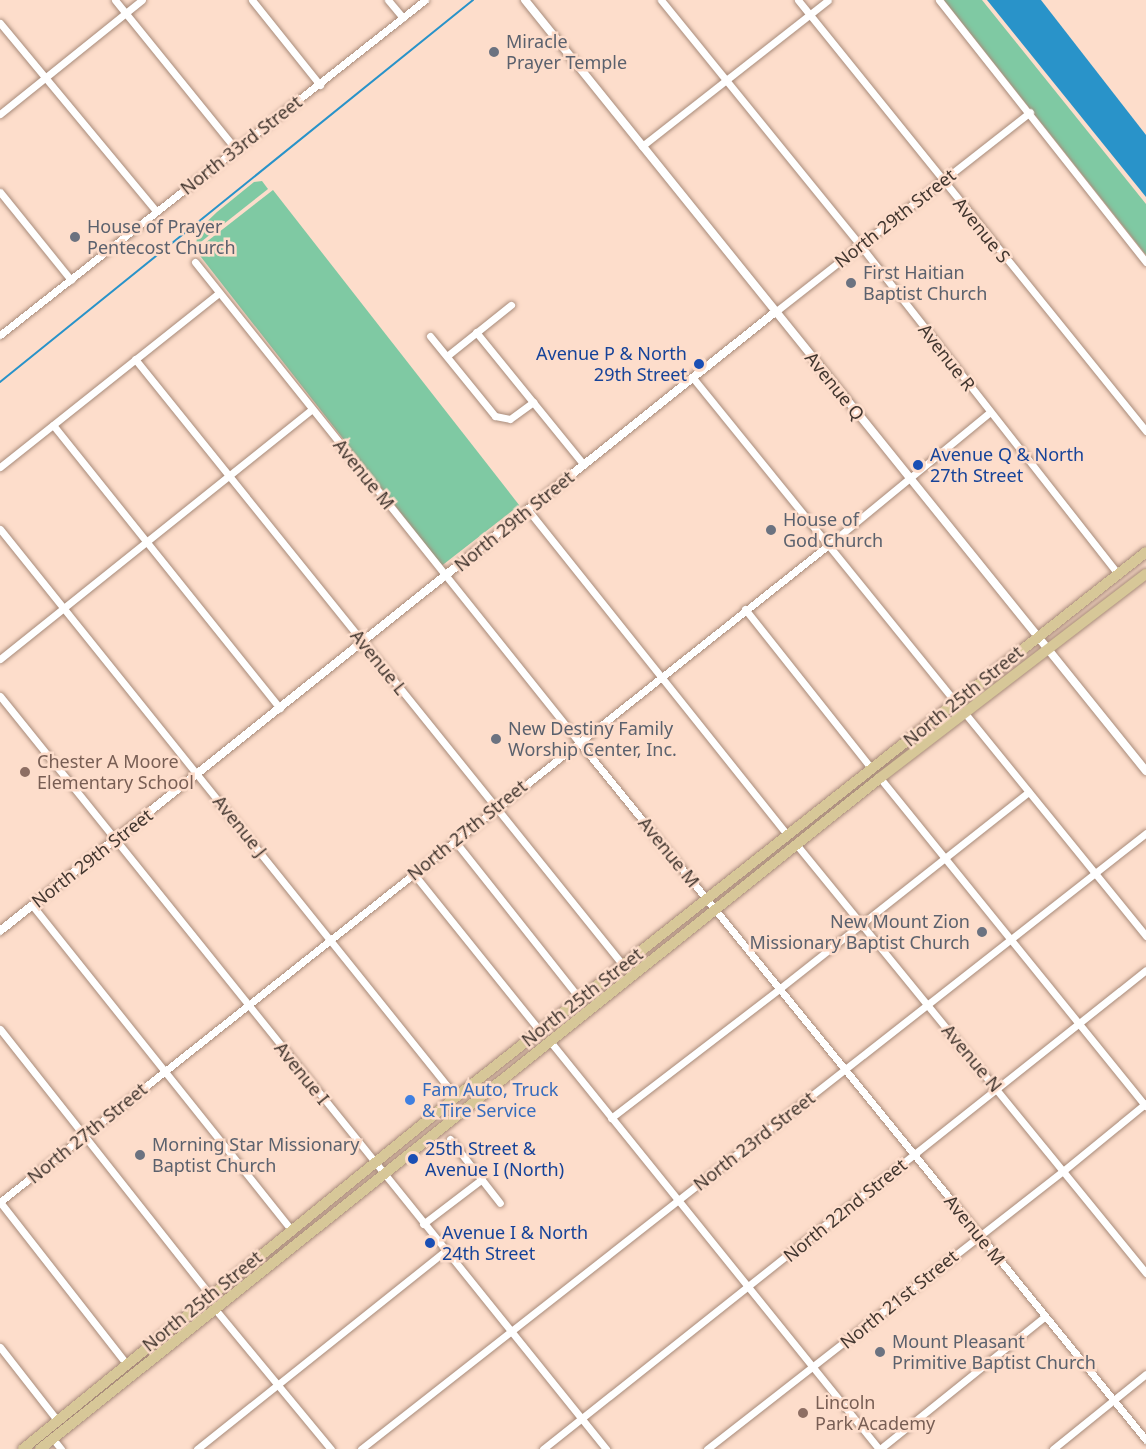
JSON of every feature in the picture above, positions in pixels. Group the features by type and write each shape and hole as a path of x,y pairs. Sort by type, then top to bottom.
{"main road":[{"name":"North 25th Street","path":"22,1449 456,1097 1146,552"},
{"name":"North 25th Street","path":"40,1449 796,844 1046,648 1146,574"},
{"path":"880,778 880,771 935,726 940,716"},
{"path":"549,1040 554,1026 605,986 610,975"},
{"path":"215,1310 214,1301 218,1294 270,1252 274,1244"},
{"path":"65,1430 77,1410 121,1373 126,1363"}],"street":[{"path":"115,0 235,148"},
{"path":"0,114 142,0"},
{"path":"252,0 320,85"},
{"path":"388,0 403,18"},
{"name":"North 33rd Street","path":"0,335 425,0"},
{"name":"Avenue Q","path":"525,0 1146,771"},
{"name":"Avenue R","path":"661,0 860,245 1118,574"},
{"name":"Avenue S","path":"798,0 941,181 1146,430"},
{"path":"642,146 724,79 828,0"},
{"path":"939,0 1030,112 1146,262"},
{"path":"0,23 156,211"},
{"name":"North 29th Street","path":"0,931 1030,112"},
{"path":"0,192 71,280"},
{"name":"Avenue M","path":"195,262 311,410 579,742 1146,1440"},
{"path":"0,467 219,293"},
{"path":"447,356 511,305"},
{"path":"476,332 584,465"},
{"path":"430,336 495,416 510,419 533,402"},
{"name":"Avenue L","path":"135,359 623,965"},
{"path":"693,378 956,703"},
{"path":"0,659 311,410"},
{"name":"North 27th Street","path":"0,1202 661,675 827,546 990,412"},
{"path":"53,425 280,708"},
{"path":"528,510 787,834"},
{"name":"Avenue J","path":"0,529 331,938 456,1097"},
{"path":"745,609 872,769"},
{"name":"Avenue I","path":"0,696 509,1332 606,1449"},
{"path":"964,712 1146,936"},
{"path":"880,778 1146,1104"},
{"path":"612,1118 1028,792"},
{"name":"North 23rd Street","path":"361,1449 1146,833"},
{"path":"454,840 580,999"},
{"name":"Avenue N","path":"796,844 1146,1273"},
{"path":"413,873 540,1031"},
{"path":"33,905 291,1230"},
{"name":"North 22nd Street","path":"543,1449 749,1288 1146,970"},
{"path":"0,1029 210,1295"},
{"path":"549,1040 880,1449 1044,1317"},
{"name":"North 21st Street","path":"707,1449 1146,1104"},
{"path":"450,1139 500,1203"},
{"path":"423,1224 482,1179"},
{"path":"0,1202 126,1363"},
{"path":"197,1449 445,1251"},
{"path":"215,1310 331,1449"},
{"path":"0,1347 57,1420"},
{"path":"1053,1449 1146,1374"},
{"path":"53,1439 61,1449"}],"green space":[{"path":"944,0 982,0 1146,204 1146,255"},
{"path":"262,181 268,189 197,245 196,232 254,182"},
{"path":"273,190 519,505 442,566 196,250"}],"water":[{"path":"987,0 1041,0 1146,135 1146,197"}],"waterway":[{"path":"0,382 473,0"}],"place":[{"name":"Miracle Prayer Temple","path":"494,52"},
{"name":"House of Prayer Pentecost Church","path":"75,237"},
{"name":"First Haitian Baptist Church","path":"851,283"},
{"name":"Avenue P & North 29th Street","path":"699,364"},
{"name":"Avenue Q & North 27th Street","path":"918,465"},
{"name":"House of God Church","path":"771,530"},
{"name":"New Destiny Family Worship Center, Inc.","path":"496,739"},
{"name":"Chester A Moore Elementary School","path":"25,772"},
{"name":"New Mount Zion Missionary Baptist Church","path":"982,932"},
{"name":"Fam Auto, Truck & Tire Service","path":"410,1100"},
{"name":"Morning Star Missionary Baptist Church","path":"140,1155"},
{"name":"25th Street & Avenue I (North)","path":"413,1159"},
{"name":"Avenue I & North 24th Street","path":"430,1243"},
{"name":"Mount Pleasant Primitive Baptist Church","path":"880,1352"},
{"name":"Lincoln Park Academy","path":"803,1413"}]}
